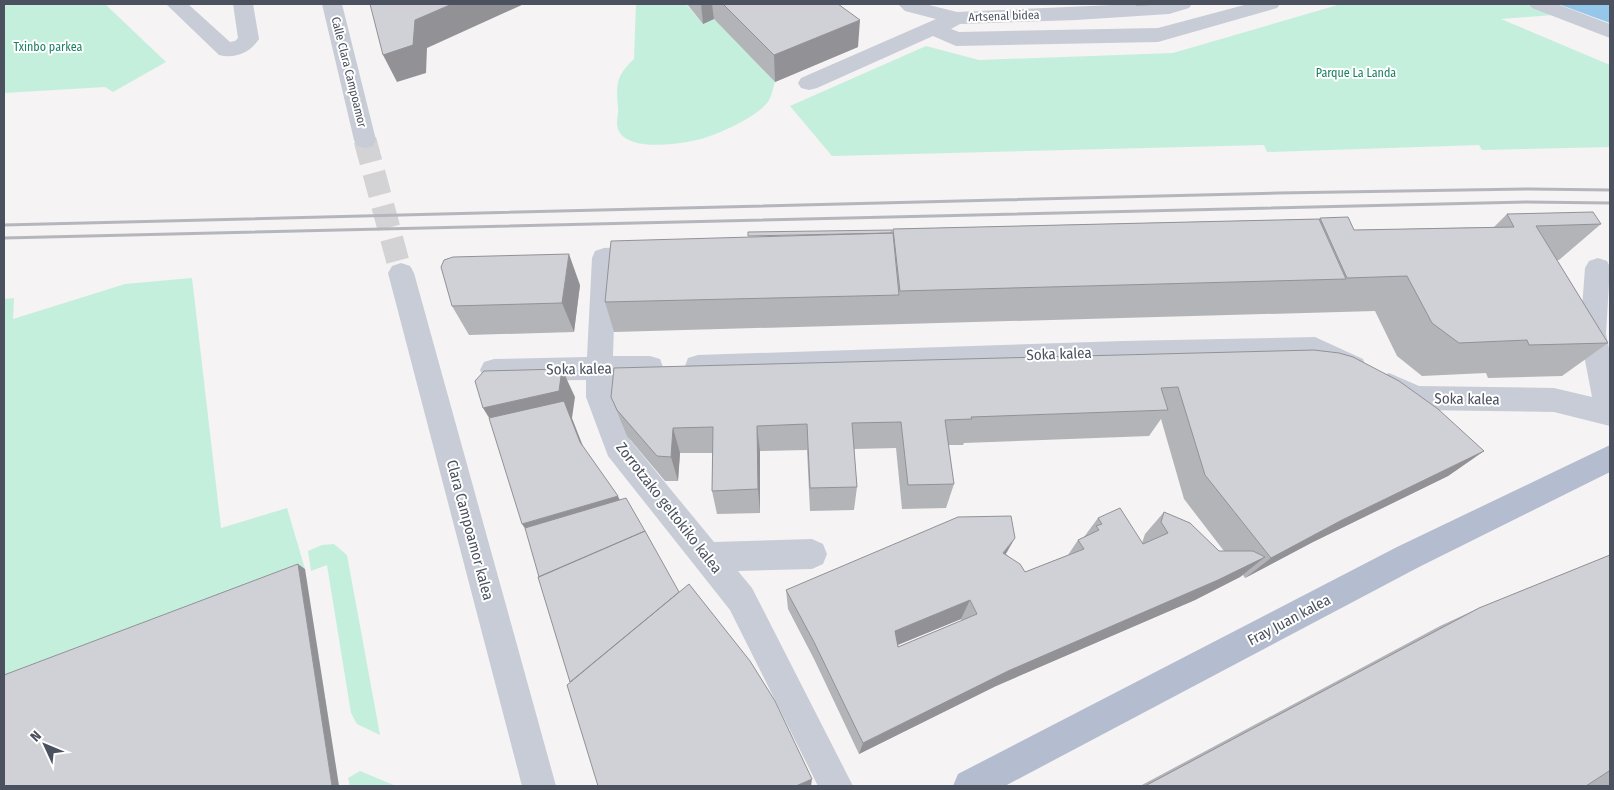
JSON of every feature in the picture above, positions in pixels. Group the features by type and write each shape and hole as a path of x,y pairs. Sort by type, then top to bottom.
{"main road":[{"name":"Fray Juan kalea","path":"970,786 1417,553 1610,458"}],"street":[{"path":"176,4 226,50 242,47 249,39 243,4"},
{"path":"908,4 912,7 957,18"},
{"name":"Artsenal bidea","path":"809,83 957,18 1076,14 1169,8 1182,4"},
{"path":"934,29 956,40 1158,35 1270,4"},
{"path":"1539,4 1610,31"},
{"name":"Calle Clara Campoamor","path":"335,5 366,140"},
{"name":"Zorrotzako geltokiko kalea","path":"672,255 604,258 600,397 618,447 741,599 836,786"},
{"path":"1598,268 1593,334 1609,414"},
{"name":"Clara Campoamor kalea","path":"400,273 539,786"},
{"name":"Soka kalea","path":"494,370 1315,348 1416,398 1554,400 1609,414"},
{"path":"707,557 812,554"}],"green space":[{"name":"Txinbo parkea","path":"4,4 105,4 166,62 113,92 105,87 4,93"},
{"path":"636,4 686,4 703,24 714,19 775,82 768,101 762,108 739,123 699,140 661,145 636,143 626,139 620,133 617,126 617,86 620,76 634,59"},
{"name":"Parque La Landa","path":"1341,4 1534,4 1553,12 1553,15 1501,19 1610,65 1610,147 1482,150 1479,145 1267,152 1264,145 832,156 790,106 926,46 979,60 1173,53"},
{"path":"192,278 221,528 287,508 305,569 339,786 4,786 4,299 14,298 13,319 125,284"},
{"path":"334,544 347,555 380,735 357,724 351,713 327,565 311,571 308,551 322,545"},
{"path":"360,771 396,786 350,786 348,778"}],"water":[{"path":"1558,4 1610,4 1610,23"}],"building":[{"path":"370,4 452,4 415,20 413,45 383,55"},
{"path":"723,4 838,4 860,20 774,55"},
{"path":"1593,212 1601,224 1536,226 1608,343 1529,345 1527,340 1459,343 1432,323 1407,276 1347,278 1320,218 1348,217 1354,230 1514,227 1507,214"},
{"path":"1319,219 1346,279 900,291 893,229"},
{"path":"892,230 892,233 748,236 748,232"},
{"path":"893,233 899,295 605,302 611,241"},
{"path":"569,254 562,303 452,306 441,267 444,260 453,257"},
{"path":"1314,350 1353,357 1399,381 1438,409 1484,451 1342,520 1271,558 1205,475 1178,387 1161,388 1168,410 971,417 972,419 945,420 954,484 908,485 901,422 852,423 857,487 810,488 807,424 757,426 758,489 712,491 713,427 673,428 671,457 657,456 617,410 611,397 614,368"},
{"path":"562,369 559,391 483,408 475,381 484,371"},
{"path":"564,401 580,442 618,496 522,524 489,418"},
{"path":"626,498 645,531 539,577 525,528"},
{"path":"1120,508 1143,544 1168,533 1161,522 1164,512 1190,523 1219,551 1253,551 1265,557 1218,580 1008,671 863,743 814,642 786,590 958,517 1011,516 1015,538 1003,553 1020,564 1025,572 1084,549 1078,540 1099,530 1096,526 1102,524 1098,518","holes":["970,600 977,614 898,647 895,631"]},
{"path":"645,531 679,592 570,682 538,577"},
{"path":"1610,555 1610,773 1609,771 1586,786 1145,786 1479,608"},
{"path":"298,564 332,786 4,786 4,675"},
{"path":"689,584 750,661 775,701 812,779 796,786 598,786 567,685"}],"tunnel":[{"path":"365,140 401,273"}],"railway":[{"path":"4,225 1278,193 1529,189 1610,190"},
{"path":"4,238 1526,202 1610,203"}]}
